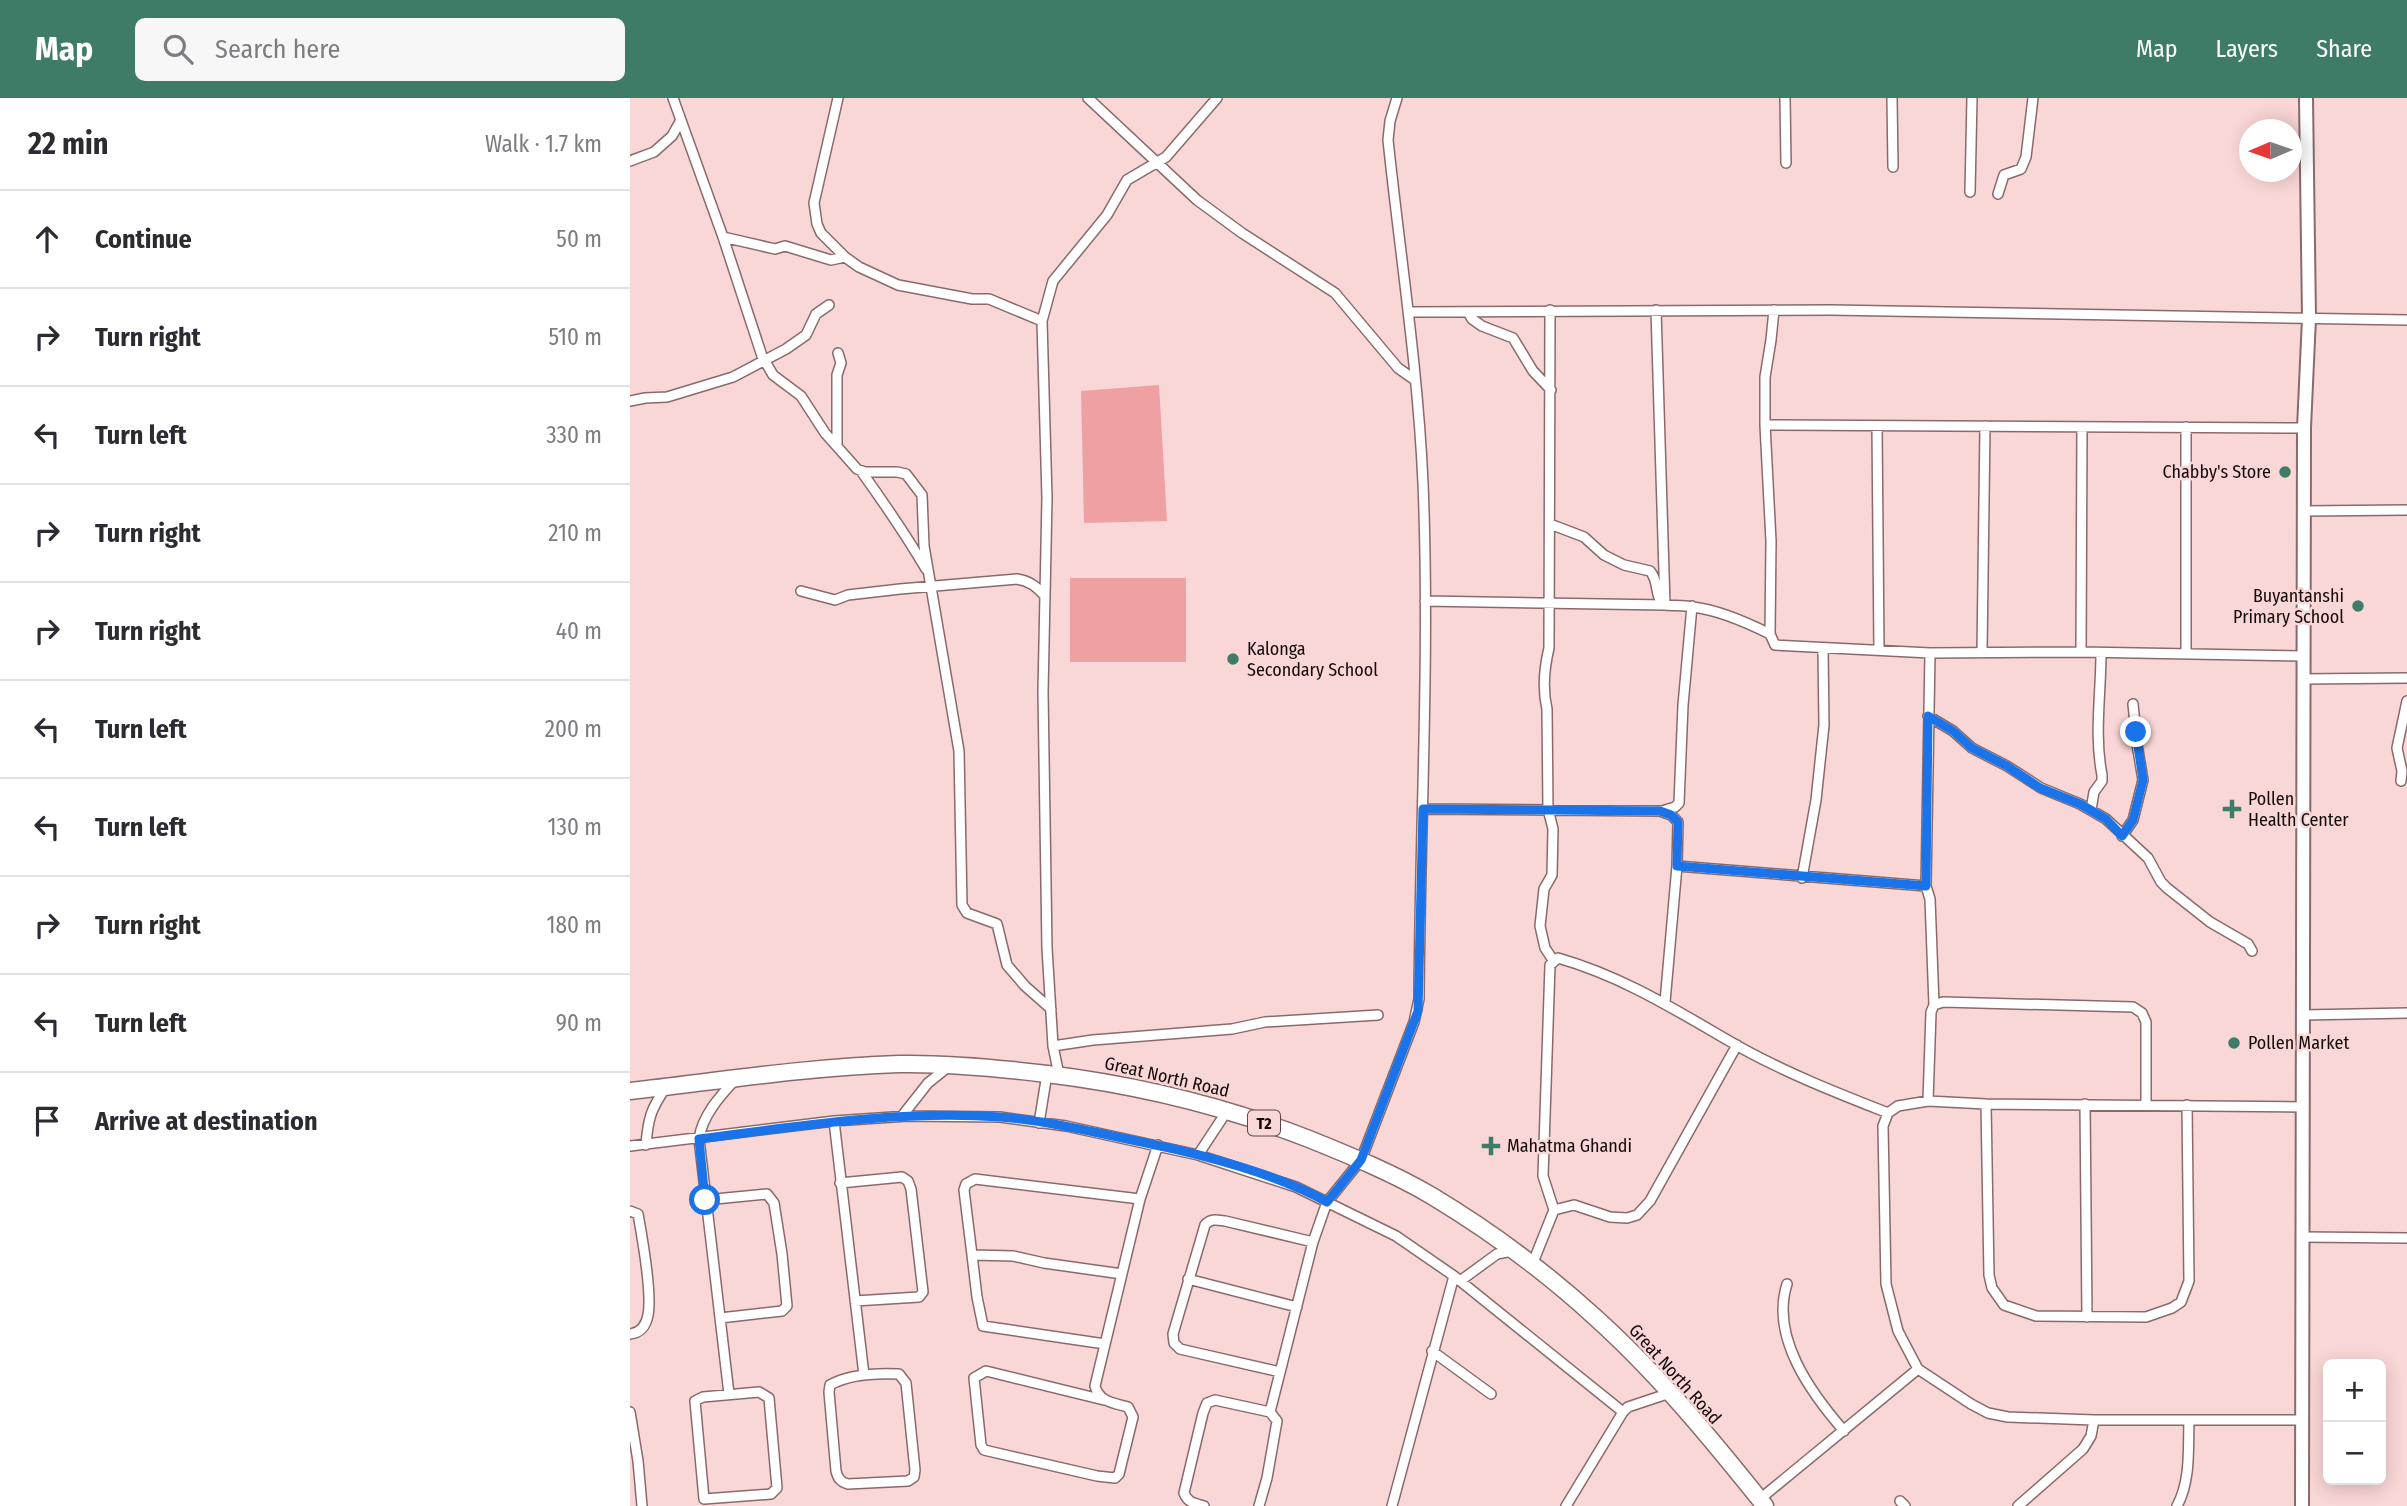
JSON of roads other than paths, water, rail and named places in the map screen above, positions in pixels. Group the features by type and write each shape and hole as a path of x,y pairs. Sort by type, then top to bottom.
{"highway":[{"name":"Great North Road","path":"630,1091 860,1066 999,1066 1160,1092 1227,1111 1361,1160 1431,1196 1532,1265 1629,1349 1763,1502"}],"street":[{"path":"673,98 765,359 776,380 801,396 837,446 861,471 929,574"},
{"path":"838,98 814,203 821,233 859,267 898,285 972,299 989,299 1042,321"},
{"path":"1088,98 1197,200 1242,233 1335,293 1398,368 1415,380"},
{"path":"1039,1123 1053,1074 1046,948 1043,692 1047,498 1042,321 1053,281 1107,215 1127,180 1174,149 1217,98"},
{"path":"1270,1412 1313,1242 1327,1202 1361,1160 1418,1011 1425,601 1423,482 1409,312 1388,140 1397,98"},
{"path":"1785,98 1786,163"},
{"path":"1892,98 1893,167"},
{"path":"1970,192 1972,98"},
{"path":"1998,194 2004,175 2021,169 2026,157 2033,98"},
{"path":"2302,1506 2304,428 2309,318 2305,98"},
{"path":"630,161 654,152 672,136 681,120"},
{"path":"723,237 775,249 785,246 831,260 845,257"},
{"path":"630,401 658,399 726,380 786,349 806,335 816,314 829,305"},
{"path":"1550,310 1549,648 1544,695 1548,709 1548,809 1553,829 1552,875 1544,889 1540,926 1545,948 1553,960"},
{"path":"1656,310 1665,605"},
{"path":"1409,312 1773,310 2407,320"},
{"path":"1773,310 1765,377 1765,425 1771,541 1770,634 1775,645 1930,653 2081,652 2304,656"},
{"path":"1468,312 1472,319 1482,326 1513,338 1533,371 1550,390"},
{"path":"837,446 837,376 841,363 838,353"},
{"path":"1765,425 2304,428"},
{"path":"1877,426 1879,650"},
{"path":"1982,652 1985,426"},
{"path":"2081,652 2082,427"},
{"path":"2186,427 2186,654"},
{"path":"861,471 906,474 919,490 923,503 924,546 958,751 962,905 967,913 998,924 1007,965 1025,986 1051,1009"},
{"path":"2304,511 2407,510"},
{"path":"1550,524 1584,537 1604,555 1624,565 1650,572 1657,581 1658,597 1665,605"},
{"path":"801,591 835,600 848,595 1017,579 1030,583 1044,595"},
{"path":"1425,601 1692,606 1748,623 1770,634"},
{"path":"1665,1002 1677,866 1683,705 1692,606"},
{"path":"1802,878 1816,800 1824,725 1823,649"},
{"path":"1928,1101 1931,1012 1934,1005 1930,899 1926,886 1930,653"},
{"path":"2091,810 2094,792 2102,781 2097,739 2101,653"},
{"path":"2303,679 2407,678"},
{"path":"2401,781 2402,771 2397,748 2407,701"},
{"path":"2122,836 2133,820 2143,780 2133,704"},
{"path":"1928,716 1953,731 1972,748 2007,766 2040,788 2106,819 2148,858 2167,888 2210,922 2248,944 2252,951"},
{"path":"1660,811 1678,805"},
{"path":"1423,809 1660,811 1671,815 1678,822"},
{"path":"1677,866 1926,886"},
{"path":"1532,1265 1554,1210 1543,1176 1550,965 1553,960 1558,958 1576,963 1616,979 1665,1002 1737,1045 1803,1079 1888,1113"},
{"path":"1934,1005 1943,1002 2133,1007 2142,1013 2146,1022 2146,1104"},
{"path":"2303,1015 2407,1013"},
{"path":"1053,1046 1093,1040 1232,1029 1265,1022 1378,1014"},
{"path":"1554,1210 1574,1205 1615,1218 1637,1215 1650,1201 1737,1045"},
{"path":"902,1116 928,1083 951,1065"},
{"path":"729,1394 699,1139 701,1127 710,1111 737,1079"},
{"path":"646,1145 648,1118 666,1087"},
{"path":"2302,1420 2027,1419 1988,1413 1918,1369 1898,1331 1886,1284 1883,1126 1888,1113 1898,1107 1928,1101 2303,1107"},
{"path":"1986,1104 1989,1275 1992,1289 2004,1305 2011,1309 2036,1316 2087,1317 2146,1317 2172,1308 2181,1301 2186,1292 2189,1281 2187,1105"},
{"path":"2085,1104 2087,1317"},
{"path":"1198,1154 1227,1111"},
{"path":"630,1146 834,1121 902,1116 1000,1117 1198,1154 1296,1187 1396,1236 1457,1278 1623,1412"},
{"path":"834,1121 864,1375"},
{"path":"1104,1400 986,1371 974,1378 979,1438 984,1450 1115,1478 1119,1474 1133,1417 1128,1407 1104,1400 1097,1394 1095,1386 1140,1199 1157,1145"},
{"path":"840,1183 902,1177 908,1181 911,1189 923,1292 919,1297 855,1301"},
{"path":"1105,1344 983,1326 964,1190 966,1184 975,1179 1140,1199"},
{"path":"705,1200 767,1194 774,1203 782,1254 786,1306 782,1311 719,1318"},
{"path":"630,1211 638,1214 649,1305 645,1324 636,1334 630,1335"},
{"path":"1280,1372 1180,1349 1174,1343 1173,1334 1205,1225 1213,1219 1313,1242"},
{"path":"2302,1237 2407,1238"},
{"path":"1392,1506 1432,1351 1457,1278 1497,1254 1512,1251"},
{"path":"972,1255 1013,1256 1122,1275"},
{"path":"1188,1279 1297,1307"},
{"path":"1787,1284 1783,1297 1787,1334 1795,1359 1806,1383 1844,1431"},
{"path":"1432,1351 1491,1394"},
{"path":"1763,1502 1918,1369"},
{"path":"899,1374 906,1383 915,1470 914,1476 908,1481 848,1484 838,1478 829,1392 831,1385 837,1381 864,1375 899,1374"},
{"path":"759,1391 769,1398 777,1489 771,1494 704,1499 695,1401 703,1397 729,1394 759,1391"},
{"path":"1566,1506 1623,1412 1670,1393"},
{"path":"1204,1506 1191,1503 1184,1493 1203,1413 1208,1403 1215,1400 1270,1412 1275,1416 1278,1425 1259,1506"},
{"path":"630,1412 642,1506"},
{"path":"2018,1506 2082,1449 2091,1436 2094,1420"},
{"path":"2177,1506 2185,1482 2189,1420"}],"place":[{"name":"Chabby's Store","path":"2285,472"},
{"name":"Buyantanshi Primary School","path":"2358,606"},
{"name":"Kalonga Secondary School","path":"1233,659"},
{"name":"Pollen Health Center","path":"2232,809"},
{"name":"Pollen Market","path":"2234,1043"},
{"name":"Mahatma Ghandi","path":"1491,1146"}]}
